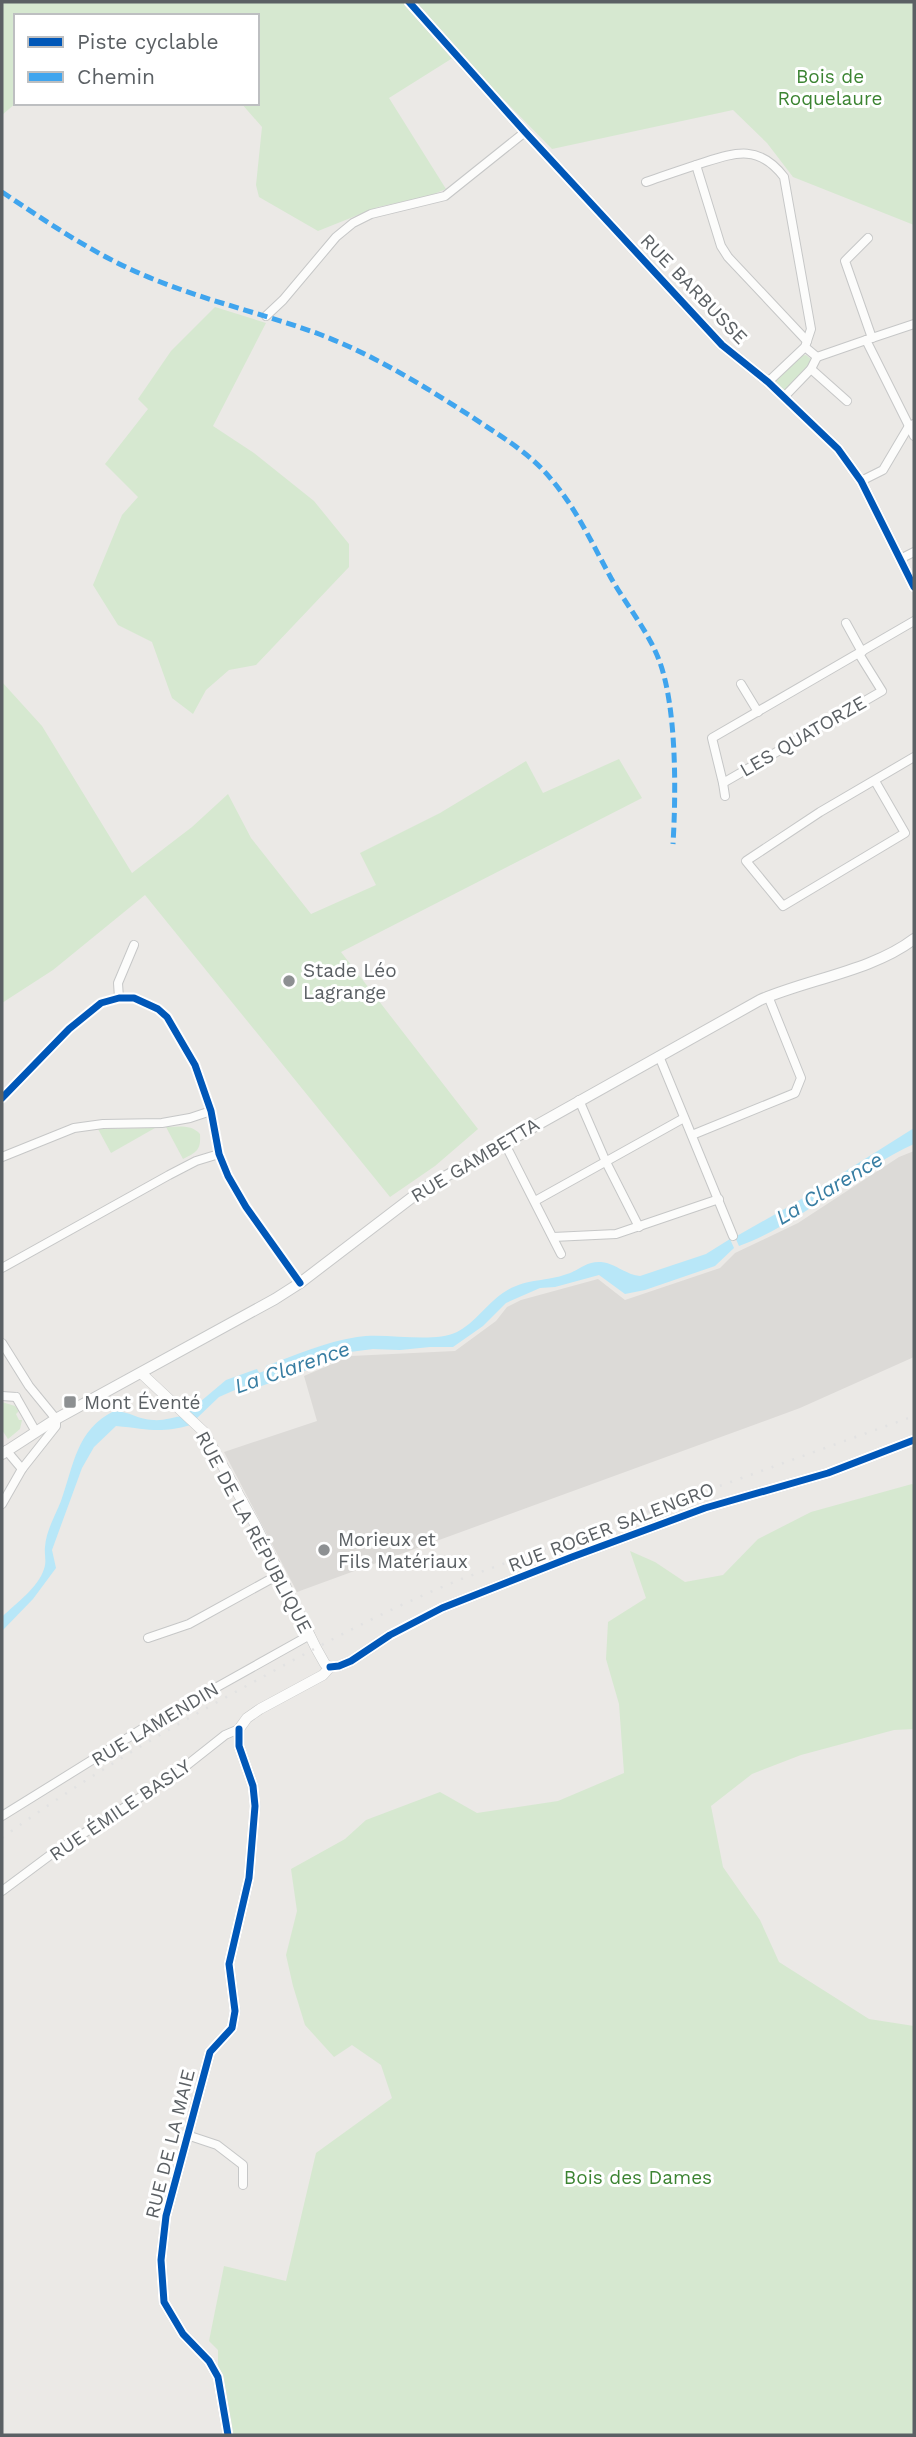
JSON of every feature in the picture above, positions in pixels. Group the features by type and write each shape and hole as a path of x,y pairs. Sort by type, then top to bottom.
{"main road":[{"name":"RUE GAMBETTA","path":"4,1452 56,1419 275,1300 405,1202 504,1142 768,996 867,963 890,954 914,939"}],"street":[{"name":"RUE BARBUSSE","path":"409,2 722,345 768,382 838,449 861,481 914,587"},
{"path":"266,316 283,300 336,237 353,223 371,214 444,196 525,132"},
{"path":"646,182 740,152 771,163 784,177 811,329 806,344 768,382"},
{"path":"696,165 721,246 727,257 817,356"},
{"path":"868,238 845,261 869,339 914,436"},
{"path":"784,397 811,369 817,356 914,324"},
{"path":"811,369 847,401"},
{"path":"861,481 883,470 911,425"},
{"path":"900,559 914,552"},
{"name":"LES QUATORZE","path":"725,796 712,738 914,621"},
{"name":"LES QUATORZE","path":"723,783 882,691 846,623"},
{"path":"741,684 758,712"},
{"path":"874,780 905,833 783,906 746,861 820,812 874,780 914,757"},
{"path":"119,998 118,983 134,946"},
{"path":"692,1135 795,1093 801,1077 768,996"},
{"path":"2,1097 90,1010 101,1003 119,998 143,1002 167,1017 195,1065 211,1111 219,1154 228,1176 246,1207 300,1283"},
{"path":"659,1056 733,1236"},
{"path":"579,1100 639,1227"},
{"path":"2,1157 74,1128 103,1124 162,1123 211,1111"},
{"path":"535,1201 684,1118"},
{"path":"504,1142 561,1254"},
{"path":"2,1268 169,1175 196,1161 219,1154"},
{"path":"553,1237 616,1234 719,1199"},
{"path":"2,1343 29,1386 56,1419 56,1426 22,1469 2,1503"},
{"name":"RUE DE LA RÉPUBLIQUE","path":"141,1373 204,1432 322,1659 330,1667"},
{"path":"2,1395 16,1397 29,1386"},
{"path":"16,1397 36,1432"},
{"name":"RUE ROGER SALENGRO","path":"239,1729 254,1713 323,1675 330,1667 339,1667 351,1661 390,1635 442,1608 705,1508 828,1472 914,1440"},
{"path":"4,1452 22,1469"},
{"path":"148,1638 189,1624 280,1576"},
{"name":"RUE LAMENDIN","path":"2,1816 142,1729 310,1635"},
{"name":"RUE ÉMILE BASLY","path":"2,1891 53,1853 172,1777 225,1735 239,1729"},
{"name":"RUE DE LA MAIE","path":"228,2435 218,2377 209,2361 183,2334 164,2302 161,2260 166,2216 210,2052 232,2028 235,2011 229,1965 249,1878 255,1806 253,1786 239,1746 239,1729"},
{"path":"187,2134 218,2145 243,2165 243,2185"}],"shaded area":[{"path":"914,1151 914,1357 800,1408 297,1592 224,1452 317,1421 304,1376 351,1356 455,1351 496,1321 507,1307 521,1300 598,1279 625,1300 720,1268 735,1253 798,1223 899,1157"}],"green space":[{"name":"Bois de Roquelaure","path":"2,2 914,2 914,225 793,177 767,143 733,110 552,149 459,54 389,98 446,189 429,196 378,207 318,231 259,197 256,185 262,127 243,105 259,105 259,14 14,14 14,105 2,115"},
{"path":"215,307 266,323 213,426 254,453 314,501 349,544 349,567 256,665 229,670 206,690 193,714 172,698 152,642 118,625 93,585 122,515 138,497 105,464 148,409 138,399 171,351"},
{"path":"806,355 811,359 810,365 784,393 773,383 800,356"},
{"path":"2,682 42,726 132,873 192,827 228,794 251,838 311,914 376,885 360,853 440,813 526,761 543,793 619,759 642,798 341,952 478,1129 435,1166 390,1197 145,895 53,970 2,1003"},
{"path":"166,1127 184,1127 196,1131 200,1134 197,1150 183,1159"},
{"path":"155,1128 111,1153 98,1129"},
{"path":"2,1402 15,1406 19,1411 16,1414 19,1420 22,1420 20,1429 8,1439 2,1430"},
{"name":"Bois des Dames","path":"912,1484 914,1729 894,1730 801,1755 752,1774 711,1806 723,1867 760,1920 779,1962 869,2019 914,2026 914,2435 228,2435 218,2377 218,2350 209,2341 224,2266 286,2281 316,2153 392,2098 381,2065 352,2045 334,2057 305,2025 286,1955 297,1911 291,1869 345,1839 366,1820 440,1792 477,1813 558,1801 624,1773 619,1704 606,1659 608,1622 646,1598 630,1551 655,1562 685,1582 723,1575 758,1539 811,1512"}],"water":[{"name":"La Clarence","path":"914,1128 914,1144 870,1168 785,1224 739,1246 735,1237 795,1203"},
{"name":"La Clarence","path":"730,1239 734,1248 715,1266 645,1290 625,1294 599,1275 555,1287 540,1288 506,1303 483,1326 453,1347 350,1352 250,1390 244,1386 219,1397 196,1419 188,1412 226,1380 257,1369 259,1373 267,1370 266,1366 322,1345 369,1336 422,1338 446,1335 463,1328 500,1295 521,1284 559,1276 596,1262 611,1264 640,1276 706,1254"},
{"path":"114,1411 153,1420 182,1416 191,1425 161,1430 116,1426 94,1447 82,1468 52,1550 56,1568 33,1599 2,1631 2,1617 32,1589 44,1569 47,1535 84,1438 101,1419"}],"railway":[{"path":"2,1838 123,1757 276,1669 382,1614 464,1578 914,1416"}],"marked path":[{"path":"2,192 113,261 153,279 319,334 378,361 493,431 543,470 576,514 659,660 665,679 672,726 675,776 673,844"}],"cycle path":[{"path":"409,2 722,345 768,382 838,449 861,481 914,587"},
{"path":"2,1098 69,1029 101,1003 119,998 134,998 158,1009 167,1017 195,1065 211,1111 219,1154 228,1176 246,1207 300,1283"},
{"path":"330,1667 351,1661 390,1635 442,1608 572,1557 705,1508 828,1473 914,1440"},
{"path":"228,2435 218,2377 209,2361 183,2334 164,2302 161,2260 166,2216 210,2052 232,2028 235,2011 229,1964 249,1878 255,1806 253,1786 239,1746 239,1729"}],"place":[{"name":"Stade Léo Lagrange","path":"289,981"},
{"name":"Mont Éventé","path":"70,1402"},
{"name":"Morieux et Fils Matériaux","path":"324,1550"}]}
